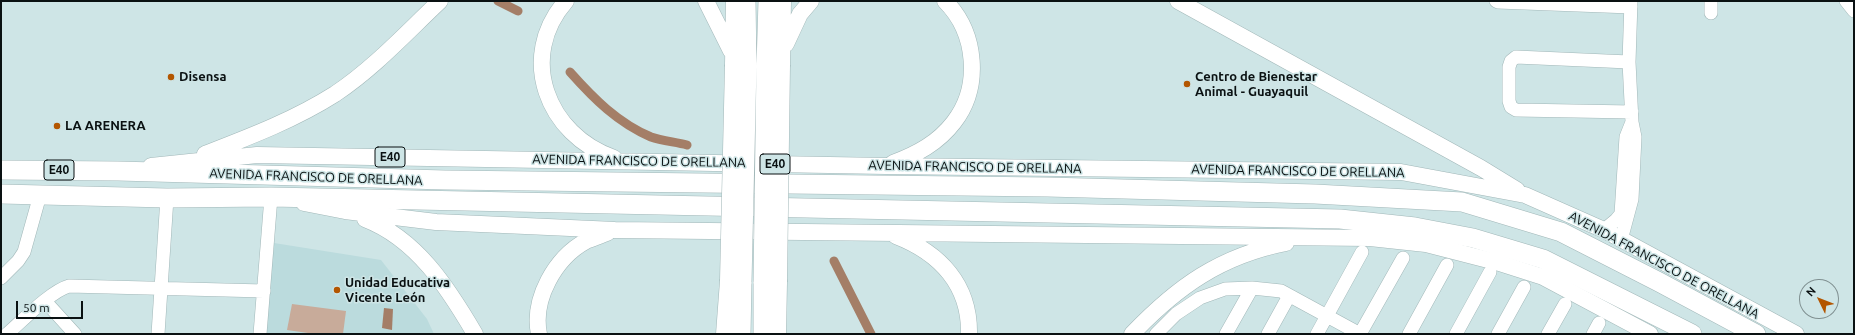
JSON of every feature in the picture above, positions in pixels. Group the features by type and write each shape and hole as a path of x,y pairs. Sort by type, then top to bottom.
{"highway":[{"path":"741,334 735,282 738,62 746,1"},
{"path":"763,334 771,282 777,61 768,1"},
{"name":"AVENIDA FRANCISCO DE ORELLANA","path":"1,170 118,170 445,180 1047,187 1315,194 1462,202 1561,232 1756,334"},
{"name":"AVENIDA FRANCISCO DE ORELLANA","path":"1,194 167,198 271,197 1348,220 1415,227 1473,238 1542,260 1692,334"}],"main road":[{"path":"188,161 288,120 336,93 379,60 440,1"},
{"path":"566,1 551,22 545,40 543,74 548,97 558,117 579,138 597,151 623,161"},
{"path":"706,1 719,23 738,62"},
{"path":"734,1 738,62"},
{"path":"777,61 783,1"},
{"path":"777,61 794,26 811,1"},
{"path":"886,166 916,154 935,142 953,123 966,100 970,87 972,71 970,47 961,23 945,1"},
{"path":"1178,1 1481,168 1525,195"},
{"name":"AVENIDA FRANCISCO DE ORELLANA","path":"118,170 188,161 257,155 886,166 1400,172 1525,195 1604,230 1796,334"},
{"name":"AVENIDA FRANCISCO DE ORELLANA","path":"271,197 345,211 436,222 615,230 1370,238 1426,244 1496,262 1543,277 1650,334"},
{"path":"345,211 385,228 417,253 455,300 475,334"},
{"path":"539,334 538,316 541,299 548,282 556,269 575,249 587,241 615,230"},
{"path":"889,234 921,247 938,260 945,268 960,289 964,300 969,334"},
{"path":"1132,334 1166,300 1189,282 1208,271 1254,251 1315,238"},
{"path":"724,334 735,282"},
{"path":"771,282 778,334"}],"street":[{"path":"1496,1 1631,4 1629,62 1632,117 1635,138 1632,199 1625,214 1621,240"},
{"path":"1846,1 1854,11"},
{"path":"1629,62 1516,57 1511,61 1509,67 1509,101 1512,107 1516,110 1632,117"},
{"path":"1,278 18,261 24,252 40,195"},
{"path":"260,334 271,197"},
{"path":"158,334 167,198"},
{"path":"1604,230 1625,214"},
{"path":"1317,334 1362,252"},
{"path":"1156,334 1176,314 1200,298 1225,289 1252,288 1281,291 1360,334 1403,258"},
{"path":"1409,334 1447,265"},
{"path":"1456,334 1490,272"},
{"path":"7,334 64,288 80,285 264,291"},
{"path":"1498,334 1524,287"},
{"path":"1226,334 1252,288"},
{"path":"1268,334 1289,296"},
{"path":"45,302 75,334"},
{"path":"1548,334 1565,304"}],"shaded area":[{"name":"Unidad Educativa Vicente León","path":"274,243 381,260 427,319 434,334 265,334"},
{"path":"292,304 346,311 343,334 315,334 287,330"},
{"path":"384,308 393,309 392,330 382,328"}],"waterway":[{"path":"498,1 518,11"},
{"path":"570,72 597,101 628,125 651,137 687,145"},
{"path":"834,261 871,334"}],"place":[{"name":"Disensa","path":"171,77"},
{"name":"Centro de Bienestar Animal - Guayaquil","path":"1187,84"},
{"name":"LA ARENERA","path":"57,126"},
{"name":"Unidad Educativa Vicente León","path":"337,290"}]}
